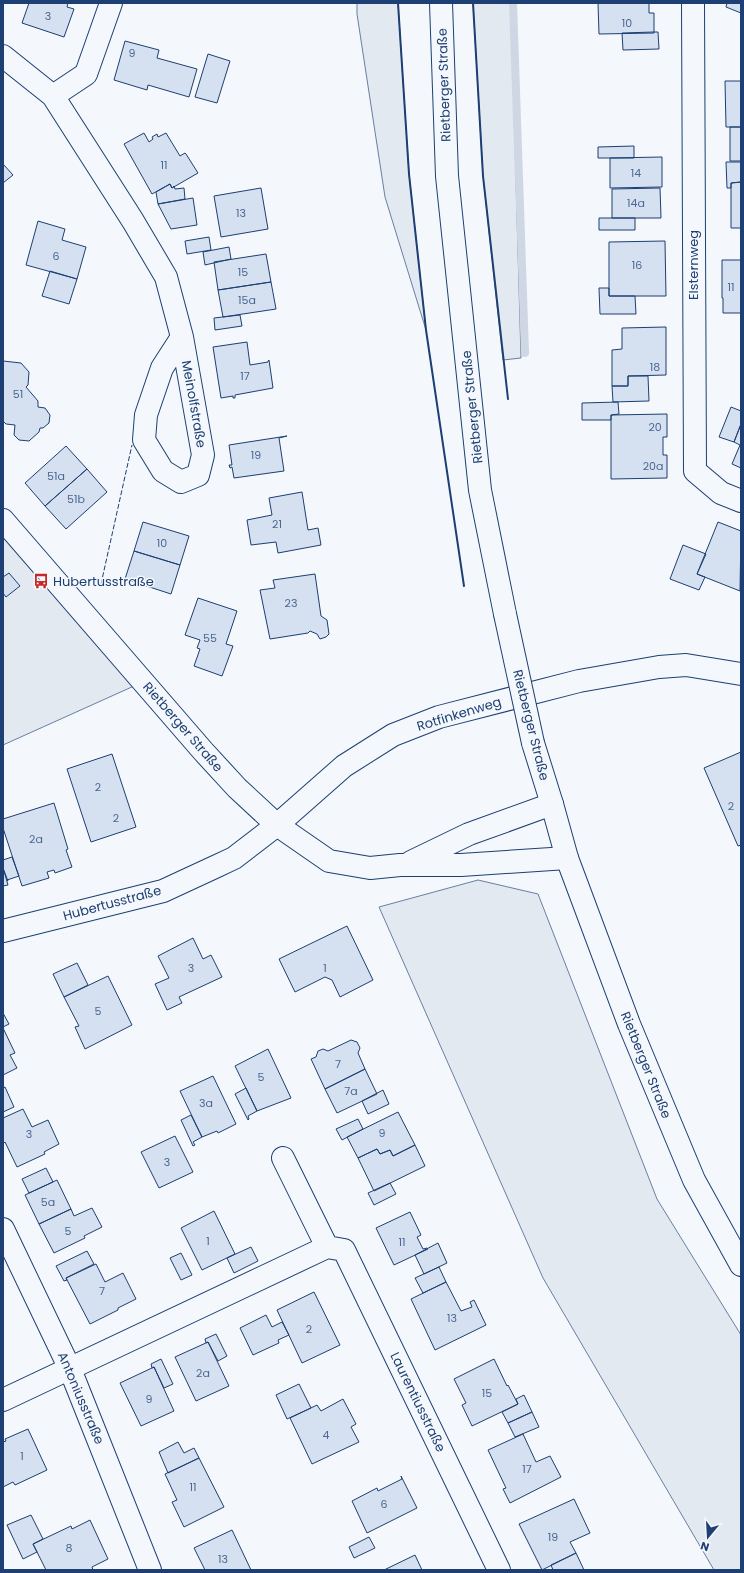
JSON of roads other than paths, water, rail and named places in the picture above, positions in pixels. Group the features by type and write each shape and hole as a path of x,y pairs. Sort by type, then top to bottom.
{"street":[{"path":"53,96 86,74 111,3"},
{"name":"Rietberger Straße","path":"441,3 448,184 480,490 533,743 567,858 629,1024 694,1180 741,1265"},
{"name":"Elsternweg","path":"692,3 695,471 721,493 741,501"},
{"name":"Meinolfstraße","path":"3,56 53,96 133,221 166,277 182,337 203,455 198,475 181,482 163,471 144,440 146,415 162,368 182,337"},
{"name":"Rietberger Straße","path":"3,520 203,752 237,788 277,825 329,861 370,868 404,865 461,865 567,858"},
{"name":"Rotfinkenweg","path":"277,825 344,766 393,735 439,717 579,681 659,667 686,665 741,674"},
{"name":"Rietberger Straße","path":"404,865 469,834 552,804"},
{"name":"Hubertusstraße","path":"3,931 163,891 234,858 277,825"},
{"path":"3,1400 327,1247 283,1158"},
{"name":"Antoniusstraße","path":"3,1229 70,1369 150,1570"},
{"name":"Laurentiusstraße","path":"327,1247 344,1250 500,1570"}],"waterway":[{"path":"513,3 525,353"}],"place":[{"name":"Hubertusstraße","path":"41,581"}]}
